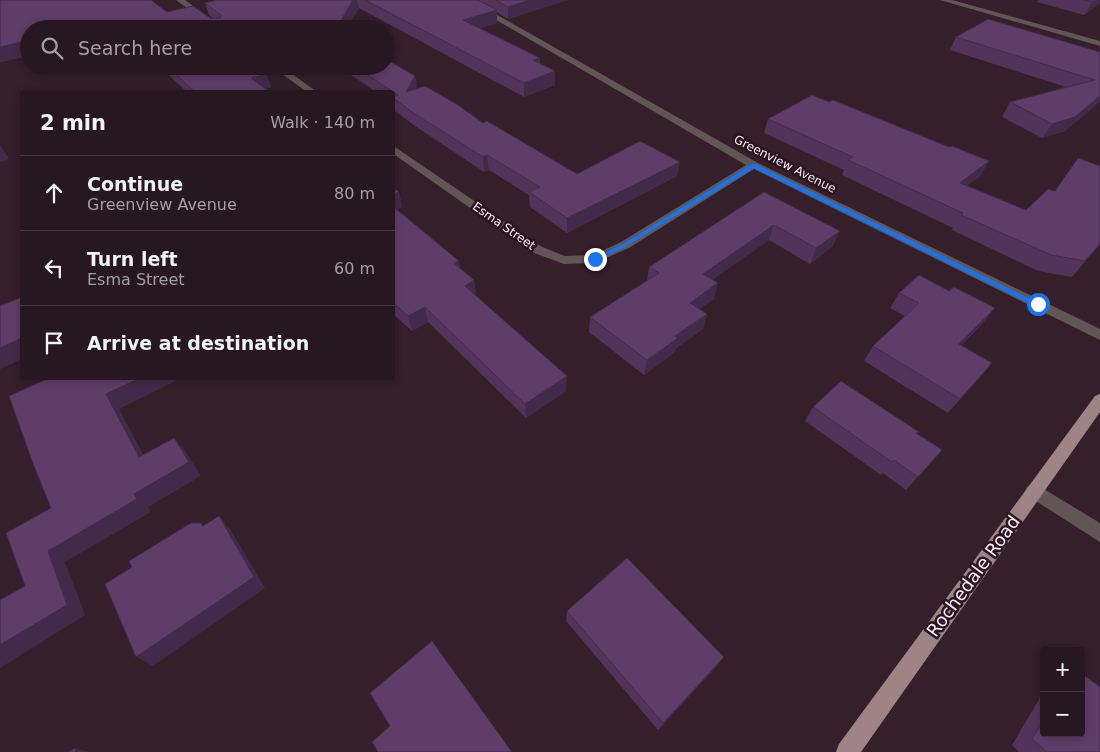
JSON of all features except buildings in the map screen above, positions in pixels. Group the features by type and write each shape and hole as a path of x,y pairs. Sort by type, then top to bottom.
{"main road":[{"name":"Rochedale Road","path":"847,752 1100,400"}],"street":[{"path":"180,0 208,20"},
{"name":"Greenview Avenue","path":"466,0 754,166 1100,335"},
{"path":"944,0 1100,44"},
{"path":"288,75 309,90"},
{"name":"Esma Street","path":"395,150 538,250 564,260 595,259 625,245 754,166"},
{"path":"1034,491 1100,533"}],"route":[{"path":"595,259 625,245 754,166 1038,304"}]}
